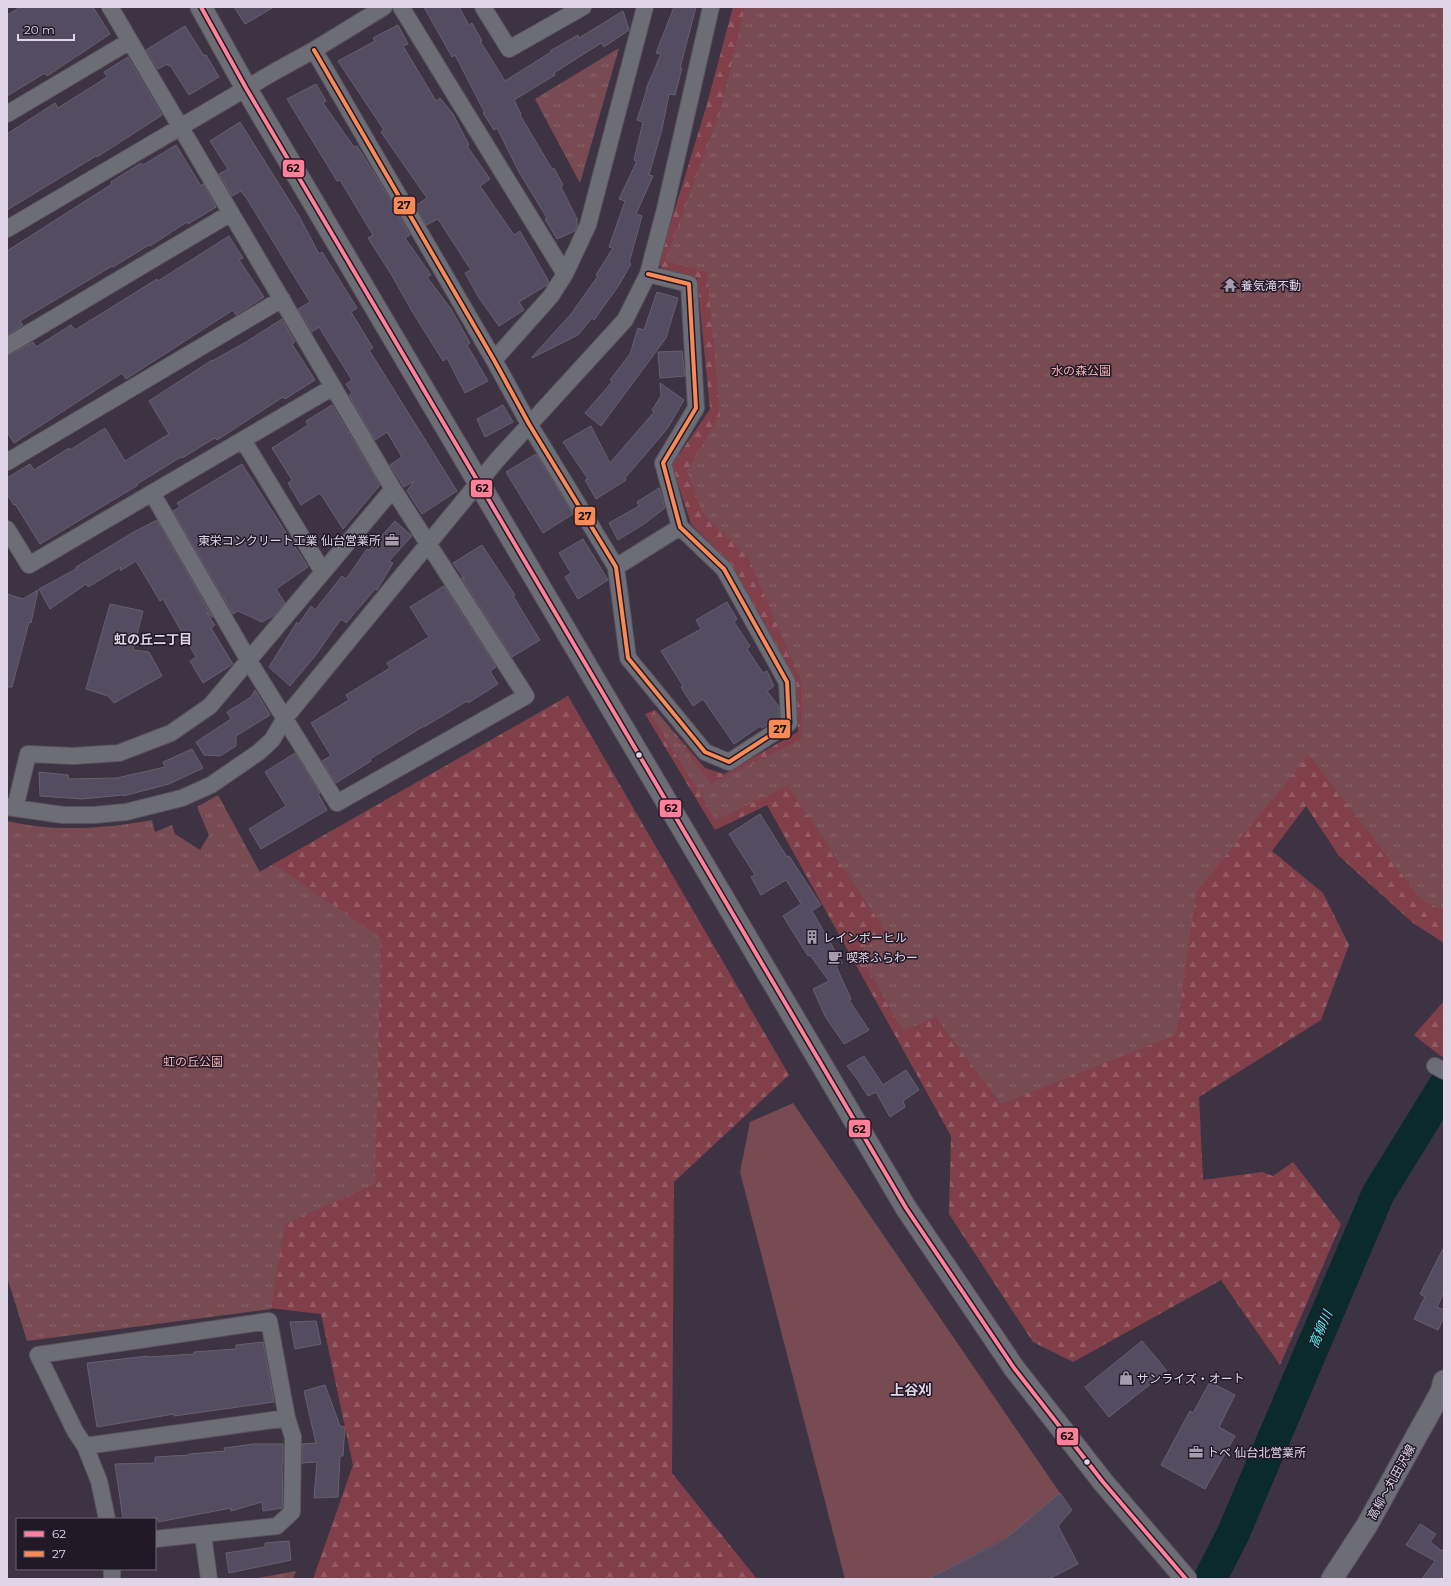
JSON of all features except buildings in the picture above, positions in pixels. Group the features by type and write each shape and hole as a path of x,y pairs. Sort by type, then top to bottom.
{"street":[{"path":"110,7 394,489 428,545 526,696 337,803 286,718 249,661 152,493"},
{"path":"201,7 246,88 906,1208 1014,1368 1103,1482 1186,1579"},
{"path":"7,229 246,88 314,50 384,7"},
{"path":"401,7 565,274"},
{"path":"483,7 509,49 583,7"},
{"path":"494,360 551,296 565,274 588,226 645,7"},
{"path":"394,489 210,706 171,733 119,753 73,756 28,754 11,808 63,815 94,815 126,812 182,798 211,785 259,752 272,740 286,718 479,482 529,424 625,320 648,274 665,209 711,7"},
{"path":"7,114 130,41"},
{"path":"314,50 494,360 529,424 616,567 628,658 705,752 729,762 789,723 788,682 724,569 680,527 663,463 696,408 690,284 648,274"},
{"path":"7,346 231,212"},
{"path":"7,462 282,299"},
{"path":"7,529 29,565 333,387"},
{"path":"242,440 323,572"},
{"path":"616,567 680,527"},
{"path":"107,1518 99,1481 85,1446 75,1431 38,1355 269,1321 287,1418 294,1437 292,1512 277,1526 156,1539"},
{"name":"高柳～丸田沢線","path":"1332,1579 1367,1525 1442,1392 1444,1381"},
{"path":"85,1446 287,1418"},
{"path":"203,1535 209,1579"}],"green space":[{"name":"水の森公園","path":"733,7 1444,7 1444,943 1413,923 1339,856 1306,806 1272,851 1323,893 1349,945 1321,1020 1199,1097 1203,1180 1262,1172 1273,1176 1293,1162 1341,1224 1280,1365 1221,1280 1073,1362 1033,1342 949,1214 951,1136 767,805 715,830 645,714 655,710 705,768 724,774 798,732 795,679 732,566 691,524 672,465 710,409 697,278 664,270 660,266 659,261 707,104"},
{"name":"水の森公園","path":"745,7 1444,7 1444,911 1421,899 1309,755 1196,892 1176,1035 1001,1104 936,1017 903,1031 858,952 887,933 788,786 716,820 651,715 659,714 711,784 802,739 801,680 747,556 703,514 687,471 720,415 707,272 665,261 720,112"},
{"path":"619,48 580,183 535,99"},
{"path":"568,696 789,1075 674,1182 672,1473 757,1579 313,1579 353,1465 321,1314 155,1295 238,884"},
{"name":"虹の丘公園","path":"218,795 260,872 275,865 381,938 375,1184 285,1224 271,1309 27,1341 7,1277 7,821 43,827 80,828 116,826 152,820 155,832 172,825 175,834 200,850 209,835 197,807"},
{"path":"1444,1001 1444,1054 1442,1057 1414,1035"},
{"path":"793,1103 1060,1493 1008,1537 928,1579 845,1579 740,1172 750,1122"},
{"path":"296,1571 293,1579 252,1579"}],"waterway":[{"name":"高柳川","path":"1210,1579 1233,1534 1378,1194 1444,1087"}],"transit line":[{"name":"62","path":"201,7 246,88 906,1208 1014,1368 1103,1482 1186,1579"},
{"name":"27","path":"314,50 494,360 529,424 616,567 628,658 705,752 729,762 789,723 787,682 724,569 680,527 663,463 696,408 689,284 648,274"}],"place":[{"name":"養気滝不動","path":"1230,285"},
{"name":"東栄コンクリート工業 仙台営業所","path":"392,540"},
{"name":"レインボーヒル","path":"812,937"},
{"name":"喫茶ふらわー","path":"835,957"},
{"name":"サンライズ・オート","path":"1126,1378"},
{"name":"トベ 仙台北営業所","path":"1196,1452"}],"district":[{"name":"虹の丘二丁目","path":"153,639"},
{"name":"上谷刈","path":"911,1390"}]}
